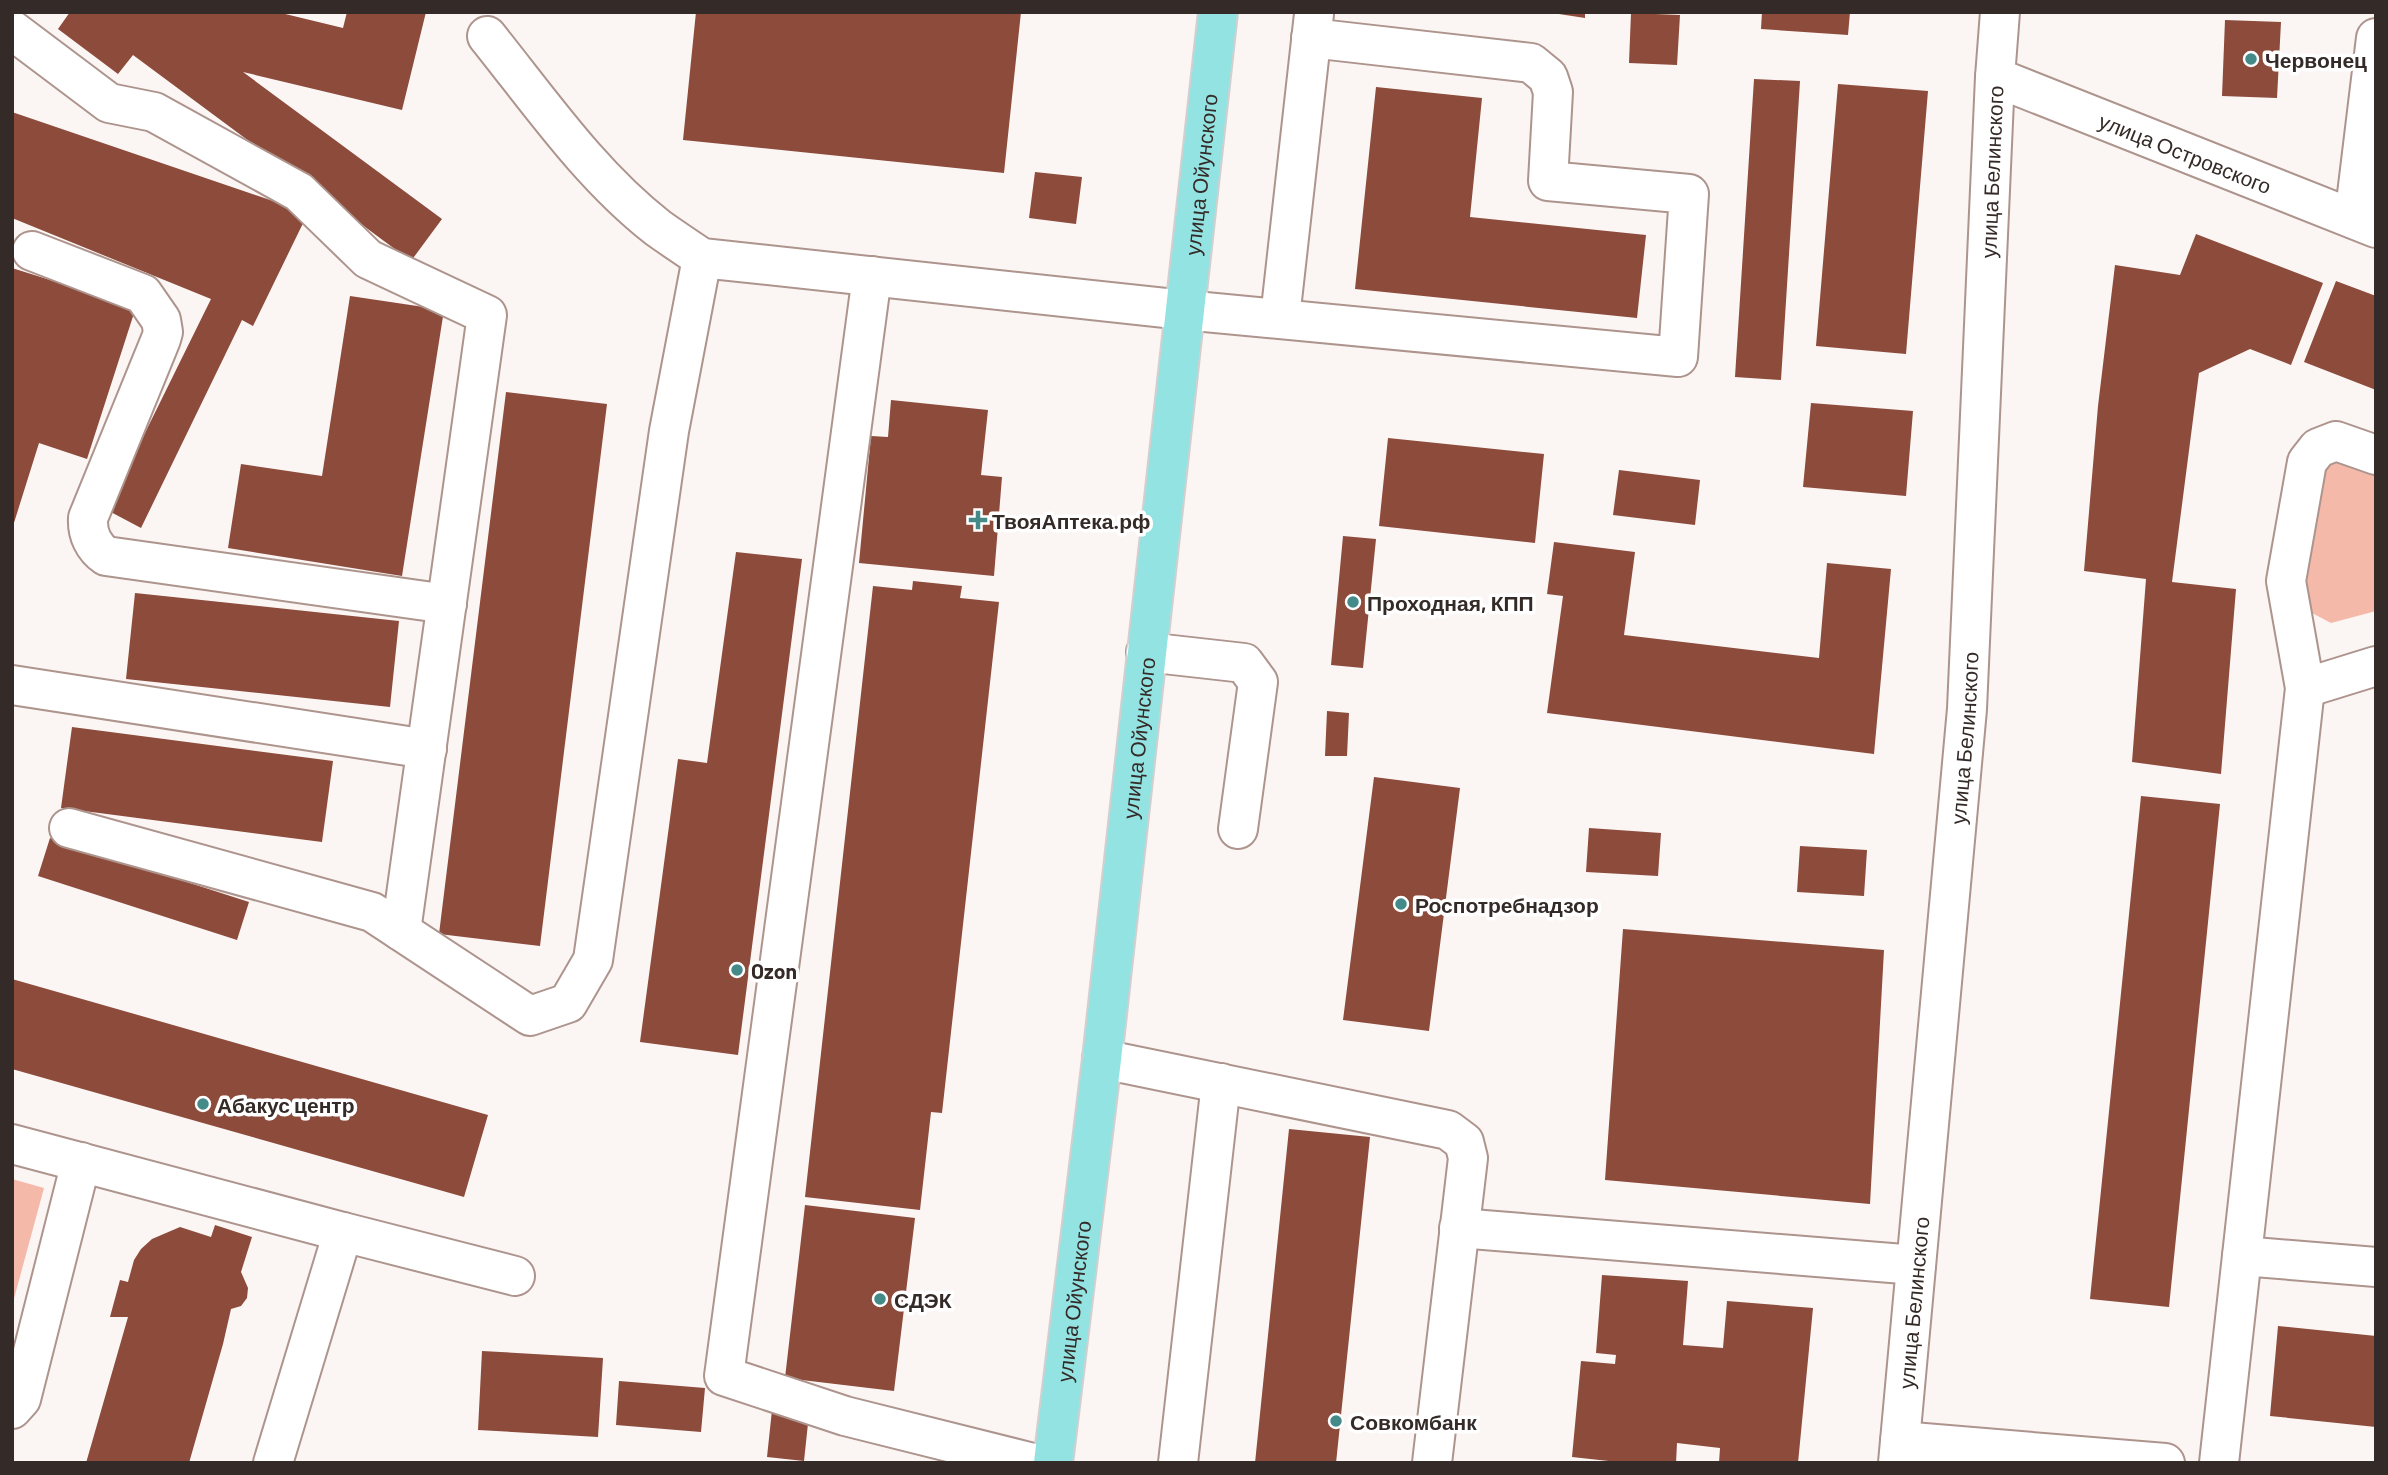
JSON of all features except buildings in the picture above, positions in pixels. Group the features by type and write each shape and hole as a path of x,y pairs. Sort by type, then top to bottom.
{"main road":[{"name":"улица Ойунского","path":"1053,1463 1102,1059 1218,12"}],"street":[{"name":"улица Белинского","path":"1899,1452 1967,709 2000,12"},
{"path":"488,36 573,144 619,193 656,227 702,258 1184,310 1678,357 1689,194 1548,181 1553,92 1548,77 1531,63 1313,25 1280,318"},
{"path":"12,30 109,103 154,113 299,192 368,258 487,316 401,931"},
{"path":"2365,224 2376,38"},
{"name":"улица Островского","path":"1995,77 2365,224"},
{"path":"32,251 143,294 158,314 163,326 161,339 88,518 89,534 99,551 106,556 447,604"},
{"path":"69,828 372,912 530,1016 568,1003 593,960 669,431 702,258"},
{"path":"872,276 724,1376 845,1416 1033,1463"},
{"path":"2219,1463 2305,688 2286,581 2307,462 2318,448 2336,441 2376,455"},
{"path":"1146,652 1244,663 1258,682 1238,829"},
{"path":"2305,688 2376,666"},
{"path":"12,685 427,749"},
{"path":"1102,1059 1448,1130 1464,1142 1468,1157 1432,1463"},
{"path":"1178,1463 1221,1083"},
{"path":"12,1144 515,1276"},
{"path":"12,1409 21,1399 81,1163"},
{"path":"1459,1227 1916,1265"},
{"path":"273,1463 344,1232"},
{"path":"2242,1256 2376,1267"},
{"path":"1899,1452 2165,1463"}],"shaded area":[{"path":"2317,440 2376,461 2376,611 2331,623 2312,613 2299,596"},
{"path":"12,1179 44,1188 12,1306"}],"place":[{"name":"Червонец","path":"2251,59"},
{"name":"ТвояАптека.рф","path":"978,520"},
{"name":"Проходная, КПП","path":"1353,602"},
{"name":"Роспотребнадзор","path":"1401,904"},
{"name":"Ozon","path":"737,970"},
{"name":"Абакус центр","path":"203,1104"},
{"name":"СДЭК","path":"880,1299"},
{"name":"Совкомбанк","path":"1336,1421"}]}
